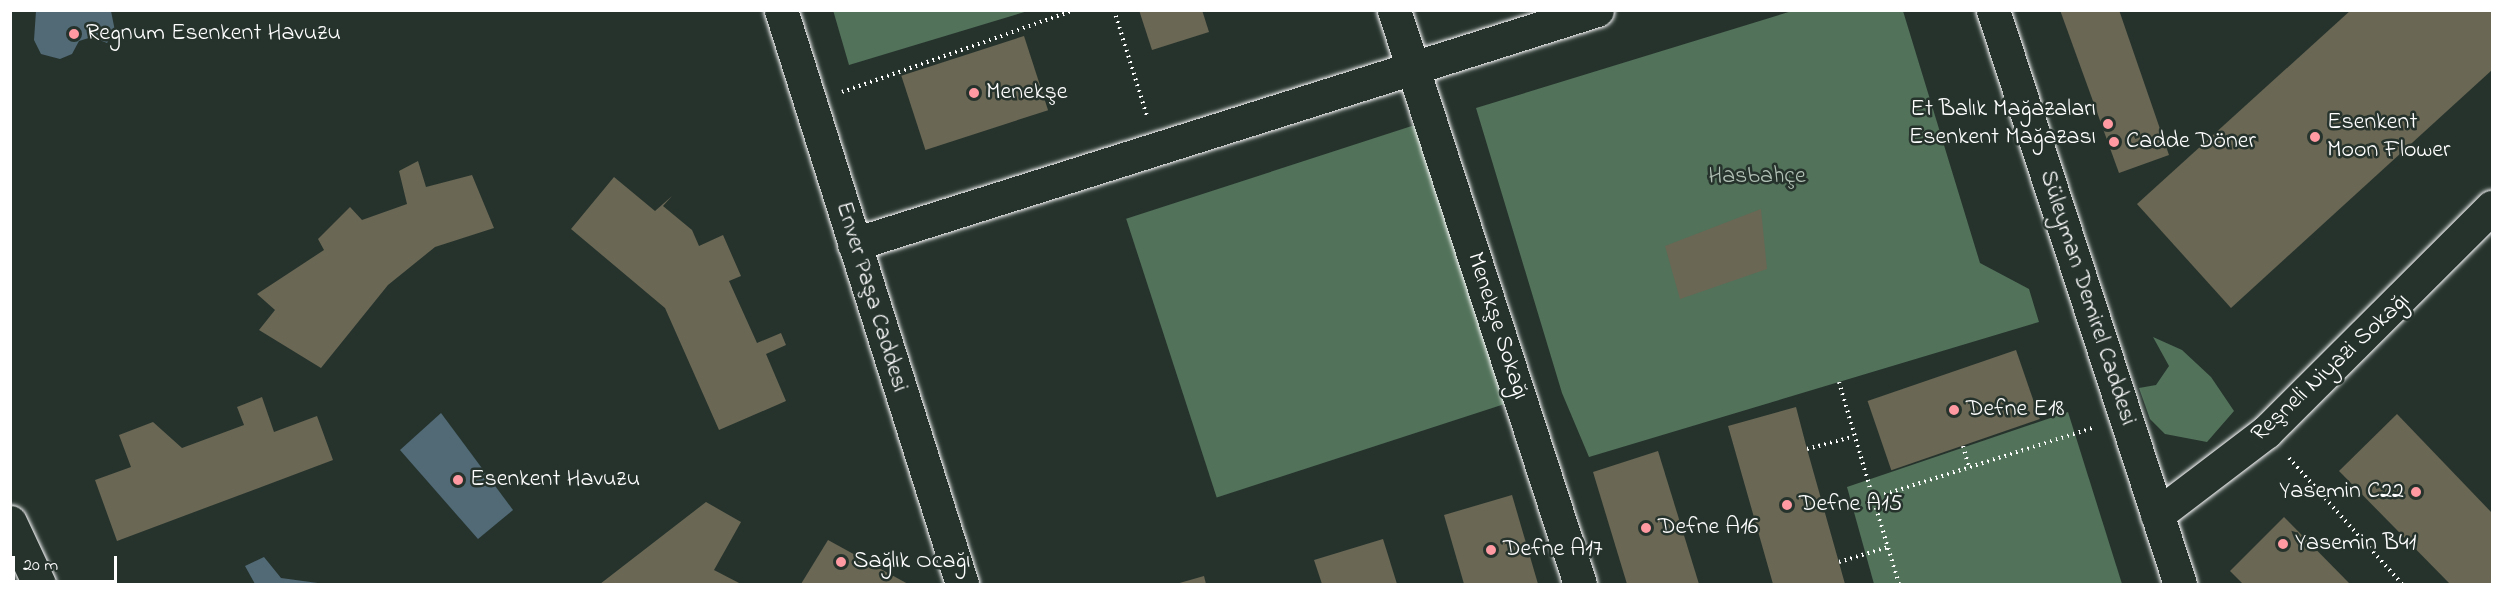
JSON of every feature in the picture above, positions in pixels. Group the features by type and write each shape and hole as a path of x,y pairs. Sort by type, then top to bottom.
{"street":[{"name":"Enver Paşa Caddesi","path":"781,10 962,585"},
{"name":"Menekşe Sokağı","path":"1394,10 1580,585"},
{"path":"854,244 1597,10"},
{"name":"Süleyman Demirel Caddesi","path":"1993,10 2180,585"},
{"name":"Reşneli Niyazi Sokağı","path":"2157,514 2266,432 2493,207"},
{"path":"10,522 39,585"}],"path":[{"path":"810,103 1074,10"},
{"path":"1114,10 1158,149"},
{"path":"1839,382 1852,437 1899,585"},
{"path":"1873,498 2126,417"},
{"path":"2266,432 2402,585"},
{"path":"1808,449 1852,437"},
{"path":"1963,446 1969,467"},
{"path":"1839,562 1888,548"}],"green space":[{"path":"833,10 1028,10 1028,11 849,65"},
{"name":"Hasbahçe","path":"1792,11 1903,11 1980,263 2029,289 2039,322 1589,457 1562,393 1476,108"},
{"path":"1421,123 1512,402 1217,497 1126,219"},
{"path":"2153,337 2182,350 2211,377 2234,411 2207,442 2165,434 2150,419 2139,388 2156,385 2169,366"},
{"path":"2068,412 2122,584 1874,584 1847,487"}],"water":[{"name":"Regnum Esenkent Havuzu","path":"36,11 111,11 115,31 107,43 92,37 79,41 72,54 60,59 41,54 34,40"},
{"name":"Esenkent Havuzu","path":"441,413 513,510 478,539 400,450"},
{"path":"264,557 281,578 325,584 255,584 245,566"}],"building":[{"path":"1139,10 1202,10 1209,32 1152,50"},
{"path":"2060,10 2119,10 2169,155 2119,173"},
{"name":"Esenkent Moon Flower","path":"2351,10 2492,10 2492,70 2231,308 2137,204"},
{"name":"Menekşe","path":"1024,36 1048,110 925,150 901,76"},
{"path":"418,161 426,187 472,175 494,228 435,247 388,285 321,368 259,330 275,310 257,294 324,250 318,239 350,207 362,220 407,204 399,171"},
{"path":"614,177 655,211 672,196 663,206 692,230 699,246 723,235 741,276 729,281 757,343 781,333 786,345 766,354 786,401 719,430 665,308 571,229"},
{"path":"1761,209 1767,269 1680,299 1665,246"},
{"name":"Defne E18","path":"2016,350 2040,419 1891,470 1868,401"},
{"path":"262,397 274,432 317,416 333,460 117,541 95,480 131,467 119,435 153,422 182,448 244,425 237,407"},
{"name":"Defne A15","path":"1796,407 1845,584 1773,584 1728,426"},
{"name":"Yasemin C22","path":"2397,414 2492,513 2492,584 2450,584 2339,471"},
{"name":"Defne A16","path":"1658,451 1699,584 1627,584 1593,472"},
{"name":"Defne A17","path":"1512,495 1538,584 1464,584 1444,515"},
{"path":"706,502 741,522 714,570 741,584 600,584"},
{"name":"Yasemin B41","path":"2284,517 2350,584 2243,584 2230,571"},
{"path":"1383,539 1397,584 1322,584 1314,560"},
{"name":"Sağlık Ocağı","path":"828,540 908,584 801,584"},
{"path":"1204,576 1206,584 1176,584"}],"place":[{"name":"Regnum Esenkent Havuzu","path":"74,34"},
{"name":"Menekşe","path":"974,93"},
{"name":"Et Balık Mağazaları Esenkent Mağazası","path":"2108,124"},
{"name":"Esenkent Moon Flower","path":"2315,137"},
{"name":"Cadde Döner","path":"2114,142"},
{"name":"Defne E18","path":"1954,410"},
{"name":"Esenkent Havuzu","path":"458,480"},
{"name":"Yasemin C22","path":"2416,492"},
{"name":"Defne A15","path":"1787,505"},
{"name":"Defne A16","path":"1646,528"},
{"name":"Yasemin B41","path":"2283,544"},
{"name":"Defne A17","path":"1491,550"},
{"name":"Sağlık Ocağı","path":"841,562"}]}
